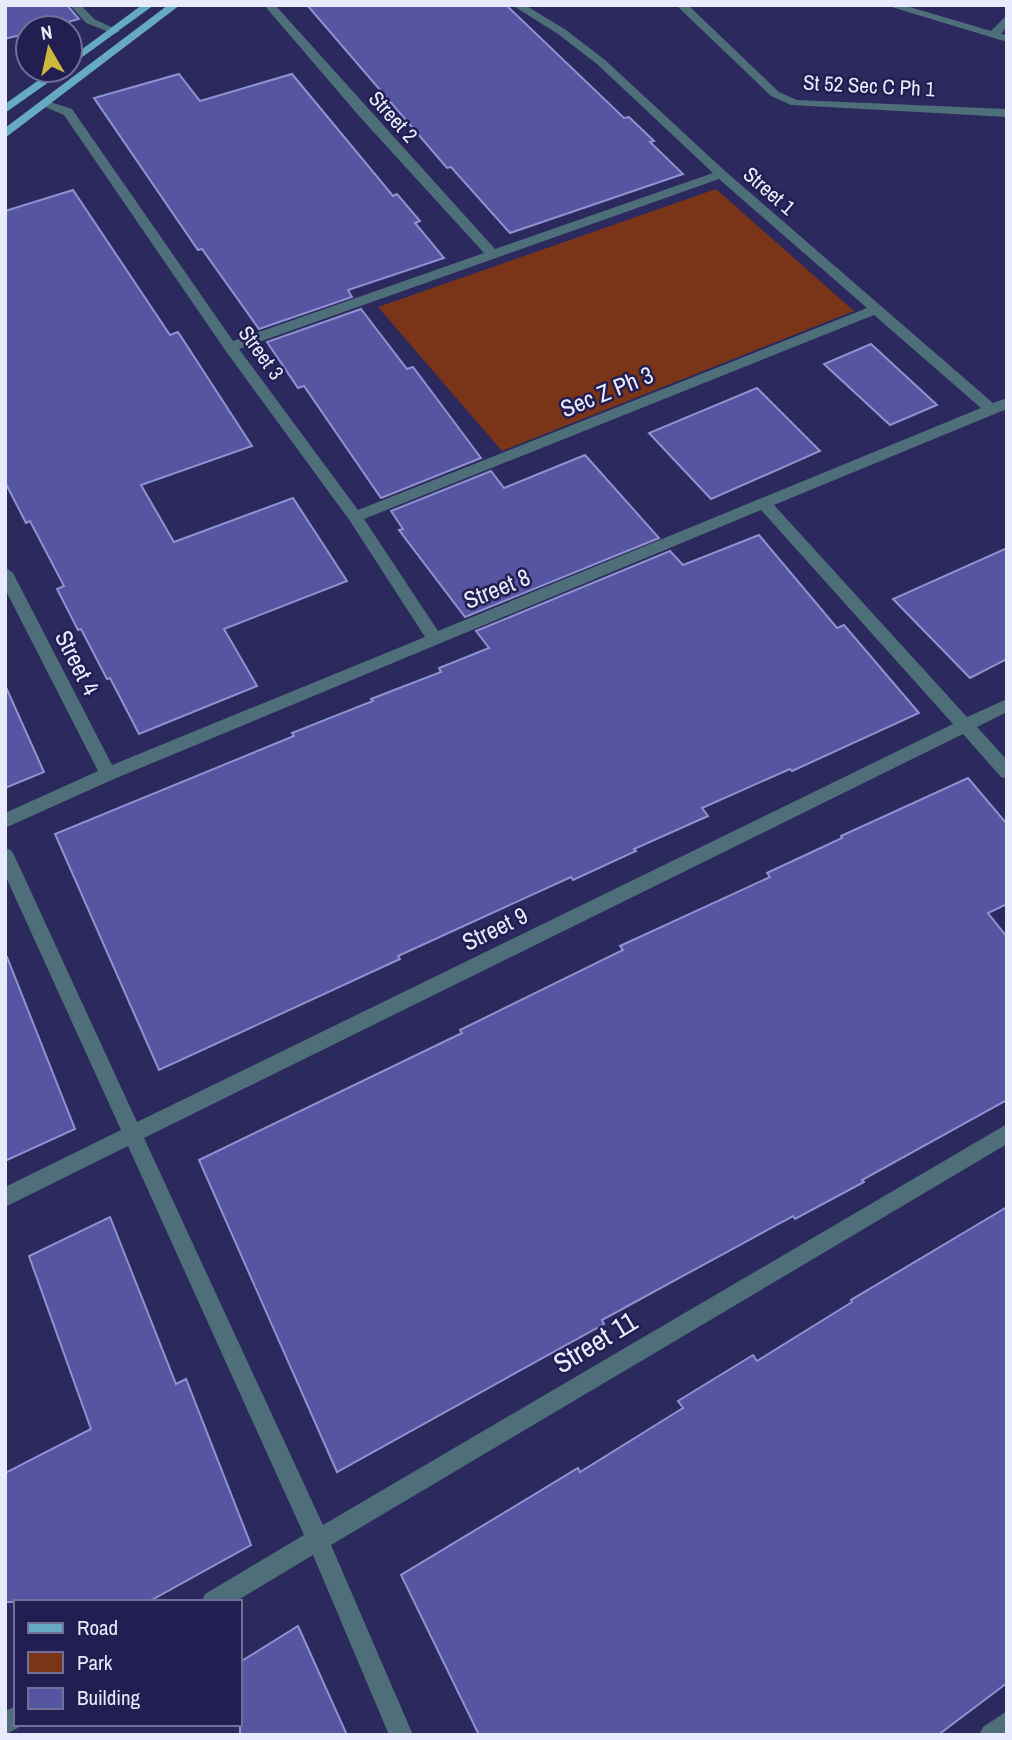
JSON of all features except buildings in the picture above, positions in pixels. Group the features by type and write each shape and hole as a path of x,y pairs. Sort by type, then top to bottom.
{"main road":[{"path":"84,53 149,5"},
{"path":"5,134 175,5"},
{"path":"5,110 41,84"}],"street":[{"path":"75,5 90,21 114,31"},
{"name":"Street 2","path":"269,5 362,113 491,253"},
{"name":"Street 1","path":"517,5 562,32 601,62 720,174 876,309 999,407"},
{"name":"St 52 Sec C Ph 1","path":"681,5 775,94 795,103 1007,113"},
{"path":"890,5 1007,38"},
{"path":"994,35 1007,18"},
{"name":"Street 3","path":"44,104 68,112 230,346 355,517 435,639"},
{"path":"230,346 720,174"},
{"name":"Sec Z Ph 3","path":"355,517 876,309"},
{"name":"Street 8","path":"5,821 108,775 999,407"},
{"path":"764,504 1007,772"},
{"name":"Street 4","path":"5,573 108,775"},
{"name":"Street 9","path":"5,1197 1007,705"},
{"path":"5,855 318,1540 401,1735"},
{"name":"Street 11","path":"216,1600 1007,1133"},
{"path":"991,1735 1007,1723"}],"green space":[{"path":"716,189 854,311 502,451 378,307"}]}
